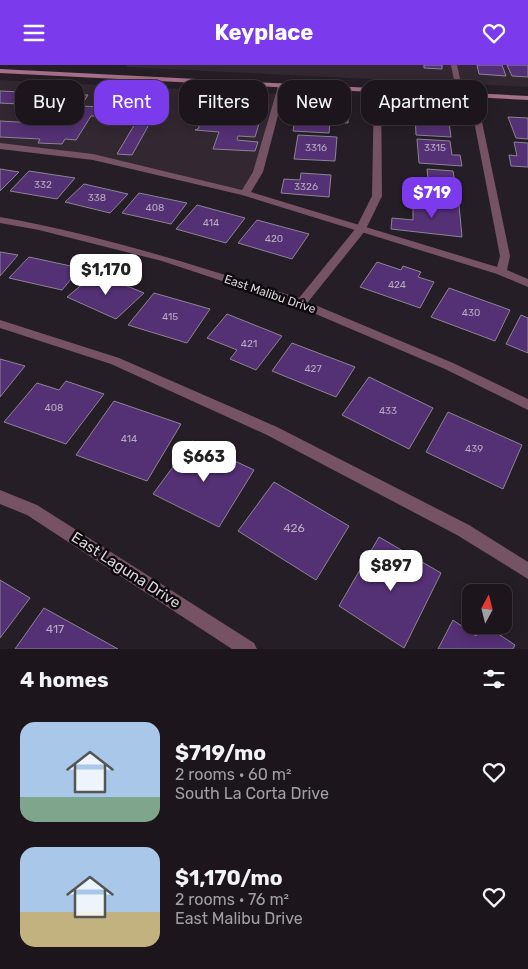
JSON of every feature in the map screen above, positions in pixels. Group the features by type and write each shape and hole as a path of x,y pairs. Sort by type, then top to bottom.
{"main road":[{"path":"0,71 278,85"},
{"path":"487,96 528,98"}],"street":[{"path":"454,65 458,80"},
{"path":"245,193 258,173 278,100"},
{"path":"302,303 361,229 377,196 377,125"},
{"path":"479,125 505,256 502,272"},
{"path":"0,146 93,157 245,193 502,272 528,283"},
{"name":"East Malibu Drive","path":"0,220 39,227 165,259 302,303 449,366 528,405"},
{"path":"0,324 115,361 272,431 463,530 528,571"},
{"name":"East Laguna Drive","path":"0,497 32,510 248,649"}],"shaded area":[{"path":"127,65 528,65 528,87 487,85 487,80 387,80 126,67"},
{"path":"0,80 15,81 15,125 84,125 84,84 94,85 94,125 169,125 169,88 179,89 179,125 268,125 268,93 278,94 278,101 258,172 245,193 93,157 0,146"}],"building":[{"path":"424,65 442,65 442,69 424,68"},
{"path":"477,65 502,65 506,76 479,74"},
{"path":"507,65 528,65 528,77 512,76"},
{"path":"0,91 15,92 15,104 0,103"},
{"path":"84,106 94,107 94,116 91,116 76,140 65,139 62,144 38,143 40,139 0,137 0,121 15,122 15,125 84,125"},
{"path":"508,117 528,118 528,139 516,138"},
{"path":"134,125 149,125 132,155 117,154"},
{"path":"200,125 259,125 255,137 238,136 237,140 258,142 255,151 213,149 219,132 195,130"},
{"path":"294,125 330,125 329,133 293,131"},
{"path":"416,125 449,125 451,137 416,135"},
{"path":"298,135 337,137 335,161 294,159"},
{"path":"417,139 450,141 452,155 460,155 462,166 419,163"},
{"path":"514,142 528,143 528,167 511,166 509,155 517,156"},
{"path":"0,169 19,172 0,191"},
{"path":"427,169 453,171 457,194 414,191 413,178 428,179"},
{"path":"29,171 75,178 57,199 10,191"},
{"path":"301,173 331,175 329,197 281,193 284,179 300,180"},
{"path":"84,184 128,194 110,213 65,202"},
{"path":"139,193 187,203 171,224 122,213"},
{"path":"413,200 459,205 462,237 391,229 392,218 413,220"},
{"path":"197,205 245,218 226,243 176,229"},
{"path":"257,220 309,234 292,259 238,243"},
{"path":"0,252 18,255 0,276"},
{"path":"29,257 80,268 62,290 9,278"},
{"path":"377,262 401,270 403,266 421,272 418,277 434,282 420,308 360,287"},
{"path":"96,273 144,293 116,319 67,297"},
{"path":"449,288 510,310 495,341 431,317"},
{"path":"154,293 210,309 187,343 128,325"},
{"path":"227,314 282,336 256,370 230,359 237,350 207,338"},
{"path":"521,315 528,318 528,353 506,344"},
{"path":"292,343 355,367 336,397 272,371"},
{"path":"0,359 25,366 0,397"},
{"path":"369,377 433,408 409,449 342,415"},
{"path":"66,381 104,394 66,444 4,422 37,383 59,390"},
{"path":"114,401 181,424 147,481 76,455"},
{"path":"448,412 522,445 503,489 426,452"},
{"path":"192,441 254,470 219,527 153,494"},
{"path":"274,482 349,526 316,580 238,531"},
{"path":"379,537 441,573 404,648 339,606"},
{"path":"0,580 30,598 0,638"},
{"path":"44,608 118,649 15,649"},
{"path":"453,620 462,626 462,634 473,634 476,636 477,634 498,634 515,645 513,649 438,649"}]}
